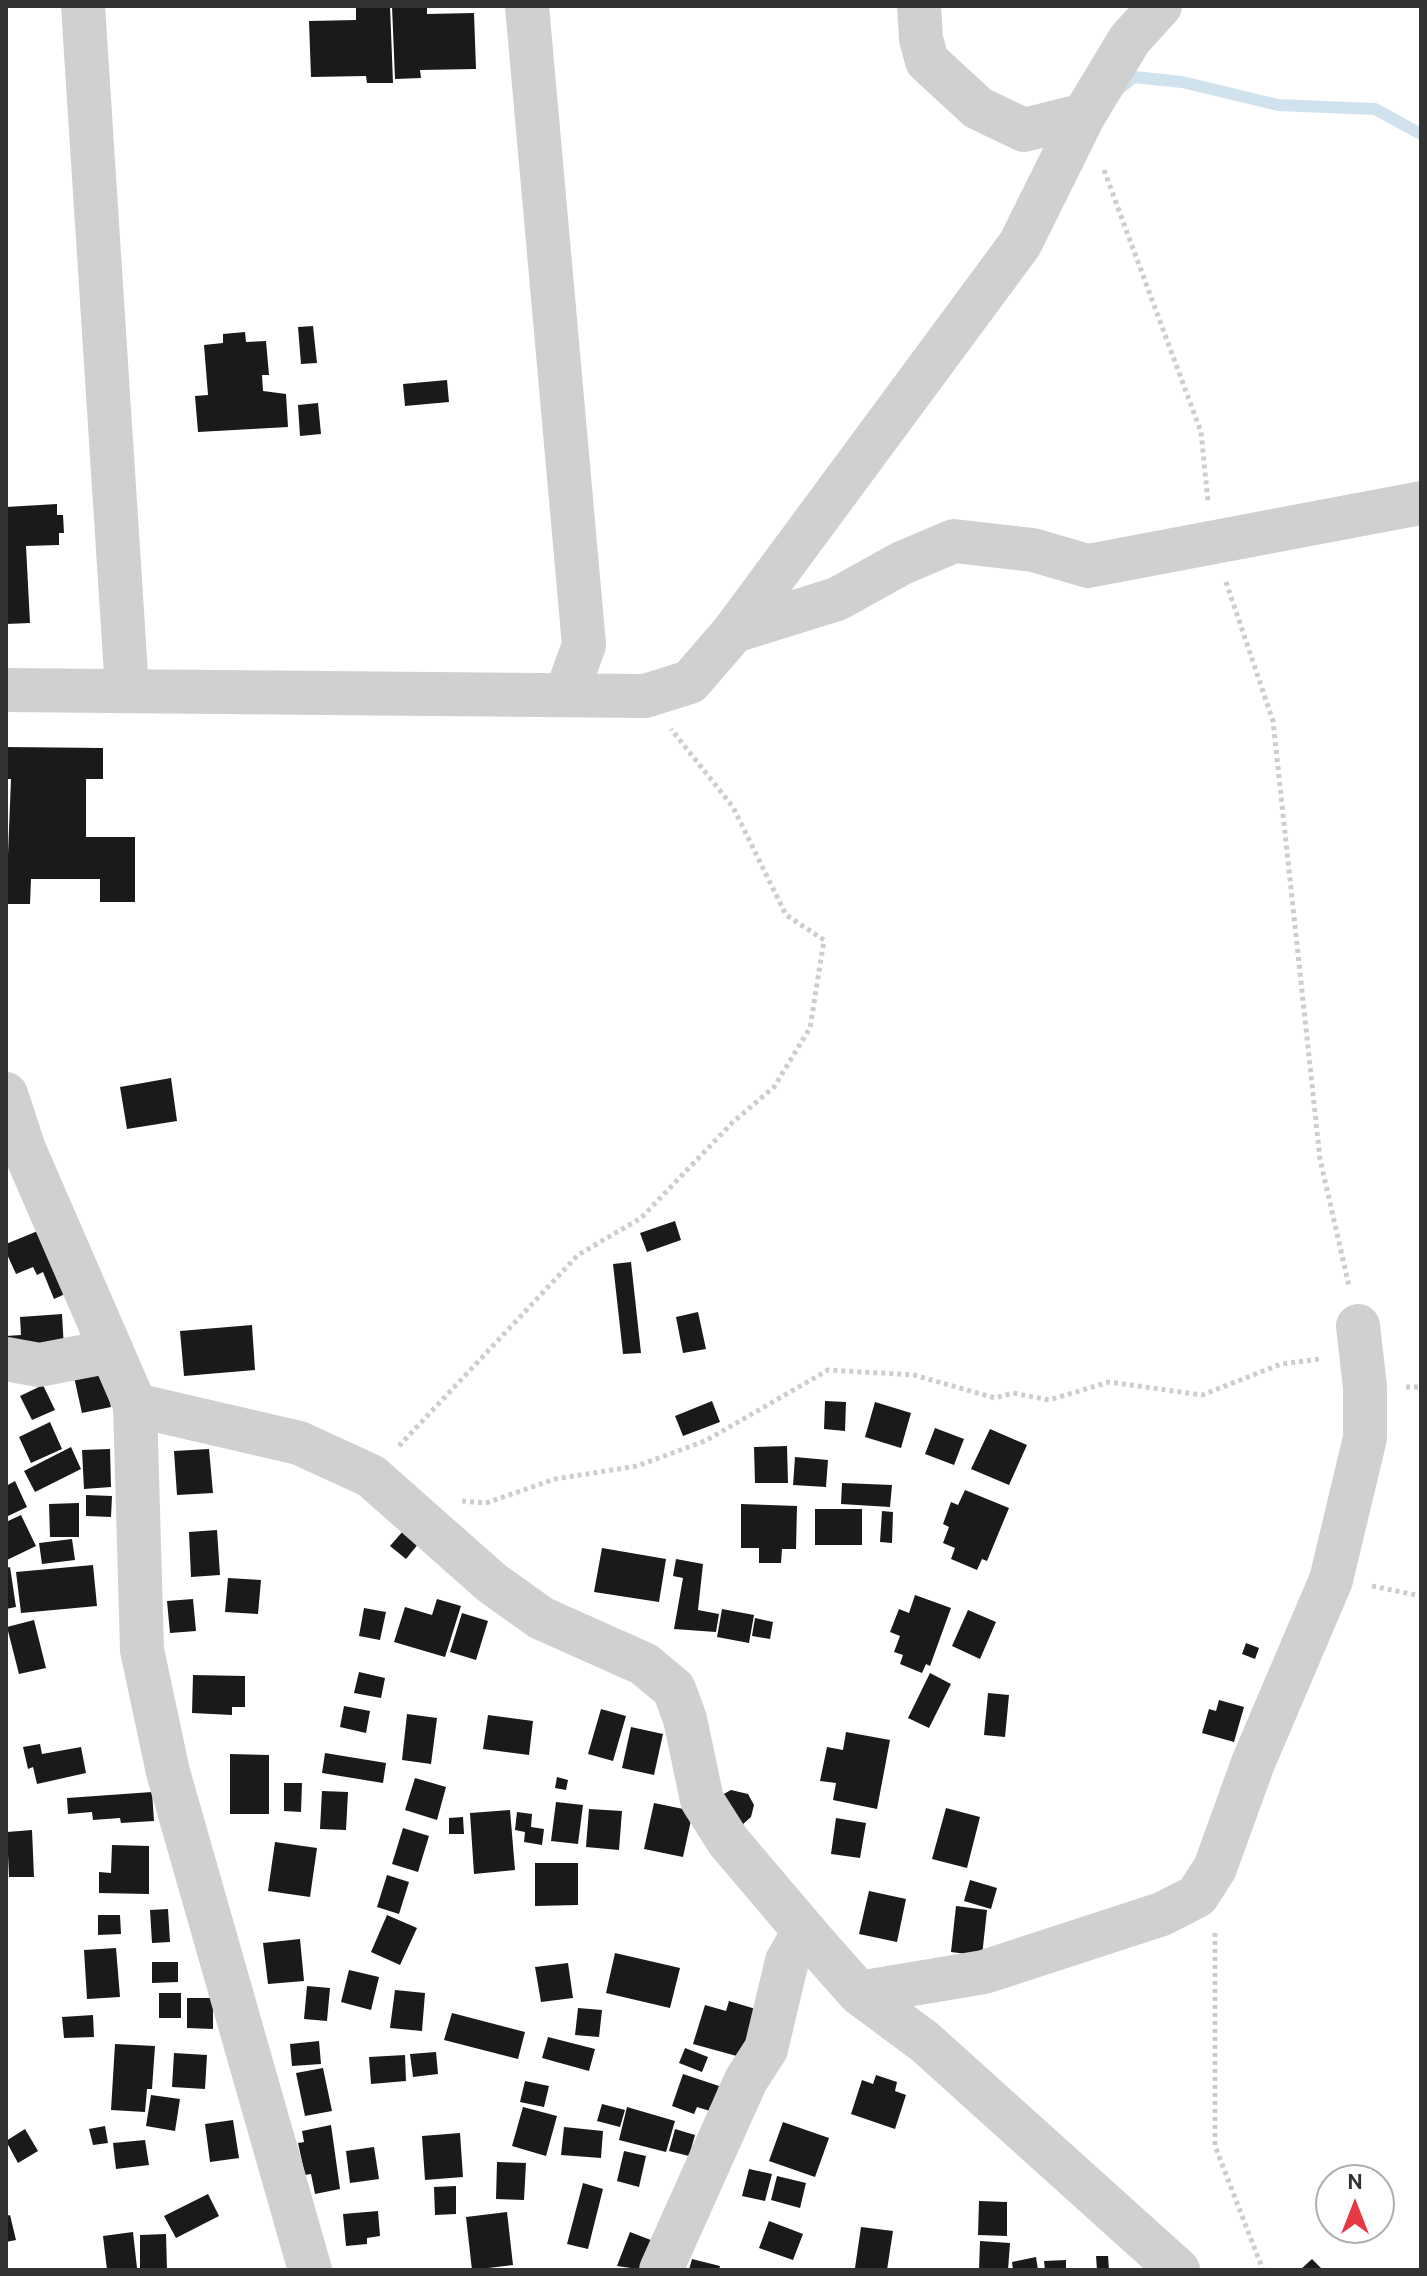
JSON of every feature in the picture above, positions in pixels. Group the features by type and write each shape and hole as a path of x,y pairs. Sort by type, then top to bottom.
{"street":[{"path":"83,6 127,689"},
{"path":"527,6 584,645 567,692"},
{"path":"919,6 921,39 927,61 978,108 1024,130 1084,115"},
{"path":"6,690 567,692 645,696 690,682 734,631 1020,244 1084,115 1130,39 1160,6"},
{"path":"734,631 837,599 902,563 954,541 1033,550 1088,566 1421,503"},
{"path":"6,1094 24,1149 135,1405 142,1650 168,1772 310,2270"},
{"path":"859,1993 984,1972 1162,1914 1197,1896 1215,1868 1253,1763 1331,1580 1365,1438 1360,1340"},
{"path":"6,1359 39,1365 112,1351"},
{"path":"135,1405 299,1443 384,1487 492,1583 541,1618 644,1664 674,1689 685,1719 702,1800 728,1841 812,1940 859,1993 925,2042 1178,2270"},
{"path":"661,2270 746,2080 766,2049 787,1961 798,1942 812,1940"}],"path":[{"path":"384,1487 486,1503 555,1479 637,1466 705,1441 828,1370 914,1375 995,1398 1013,1393 1049,1400 1109,1382 1202,1395 1281,1364 1360,1340 1320,1159 1290,911 1273,721 1212,542 1201,432 1084,115"},
{"path":"384,1487 578,1255 641,1218 733,1122 774,1087 810,1028 824,940 786,915 733,807 645,696"},
{"path":"1331,1580 1421,1596"},
{"path":"1215,1929 1215,2146 1263,2270"}],"building":[{"path":"356,6 390,6 393,83 367,83 366,76 311,77 309,21 356,20"},
{"path":"392,6 427,6 427,14 474,13 476,69 420,70 421,78 395,79"},
{"path":"313,326 317,363 301,364 298,327"},
{"path":"245,332 246,342 266,341 269,375 262,375 263,391 286,394 288,427 198,432 195,396 208,395 204,345 223,343 223,334"},
{"path":"447,380 449,402 405,406 403,384"},
{"path":"318,403 321,434 300,436 298,405"},
{"path":"57,504 57,515 63,515 64,533 59,533 59,545 26,546 30,623 6,624 6,507"},
{"path":"6,747 103,748 103,779 86,779 86,837 135,837 135,902 100,902 100,879 31,879 30,904 6,904 11,779 6,779"},
{"path":"171,1078 177,1121 127,1129 120,1087"},
{"path":"675,1221 681,1240 647,1252 640,1233"},
{"path":"45,1228 65,1294 54,1299 43,1272 37,1275 33,1267 16,1274 6,1252 6,1244"},
{"path":"631,1262 641,1353 623,1354 613,1264"},
{"path":"698,1312 706,1349 683,1353 676,1317"},
{"path":"62,1314 64,1349 6,1347 6,1336 21,1335 20,1317"},
{"path":"252,1325 255,1370 184,1376 180,1331"},
{"path":"103,1371 111,1407 82,1413 74,1377"},
{"path":"43,1385 55,1410 32,1420 20,1396"},
{"path":"712,1401 720,1422 683,1436 675,1416"},
{"path":"825,1401 846,1402 845,1431 824,1429"},
{"path":"875,1402 911,1413 901,1448 865,1437"},
{"path":"50,1422 62,1449 31,1463 19,1437"},
{"path":"935,1428 964,1439 954,1465 925,1454"},
{"path":"990,1429 1027,1445 1009,1485 971,1469"},
{"path":"787,1446 788,1483 755,1483 754,1447"},
{"path":"71,1447 81,1469 35,1492 24,1471"},
{"path":"110,1449 111,1487 84,1489 82,1450"},
{"path":"209,1449 213,1493 177,1495 174,1451"},
{"path":"795,1457 828,1460 826,1487 793,1485"},
{"path":"15,1481 27,1507 6,1517 6,1486"},
{"path":"842,1483 892,1485 890,1507 841,1504"},
{"path":"965,1490 1009,1508 987,1561 982,1559 977,1570 951,1559 955,1548 943,1543 949,1527 943,1524 951,1502 958,1505"},
{"path":"86,1495 112,1496 111,1517 86,1516"},
{"path":"79,1503 79,1537 50,1537 49,1504"},
{"path":"741,1504 797,1506 796,1549 782,1549 781,1563 759,1563 759,1548 741,1548"},
{"path":"815,1509 862,1509 862,1545 815,1545"},
{"path":"882,1511 893,1512 892,1543 880,1542"},
{"path":"21,1515 36,1546 7,1560 6,1522"},
{"path":"217,1530 220,1575 191,1577 189,1532"},
{"path":"403,1531 419,1543 406,1559 390,1546"},
{"path":"72,1539 75,1560 42,1564 39,1543"},
{"path":"602,1548 666,1559 659,1602 594,1592"},
{"path":"676,1559 703,1564 698,1610 719,1614 716,1632 674,1629 683,1578 673,1576"},
{"path":"93,1565 97,1606 21,1613 16,1572"},
{"path":"10,1567 16,1607 6,1609 6,1568"},
{"path":"228,1578 261,1580 258,1614 225,1612"},
{"path":"915,1595 951,1608 930,1666 926,1664 922,1673 900,1664 903,1655 894,1652 900,1636 890,1632 899,1609 909,1613"},
{"path":"193,1599 196,1631 170,1633 167,1601"},
{"path":"437,1599 461,1606 445,1657 394,1642 405,1607 432,1615"},
{"path":"364,1608 386,1612 380,1640 359,1636"},
{"path":"722,1609 754,1615 749,1643 717,1637"},
{"path":"968,1610 996,1622 980,1659 952,1646"},
{"path":"462,1613 488,1621 476,1660 450,1652"},
{"path":"755,1618 773,1622 770,1639 752,1636"},
{"path":"34,1620 46,1668 19,1674 7,1627"},
{"path":"1246,1643 1259,1648 1255,1659 1242,1654"},
{"path":"359,1672 385,1678 381,1698 354,1693"},
{"path":"930,1673 951,1684 929,1728 908,1718"},
{"path":"193,1675 245,1676 245,1707 232,1707 232,1715 192,1713"},
{"path":"988,1693 1009,1695 1005,1737 984,1735"},
{"path":"1219,1700 1244,1707 1234,1742 1202,1733 1209,1709 1216,1711"},
{"path":"344,1706 370,1711 366,1733 340,1727"},
{"path":"601,1709 626,1716 613,1761 588,1754"},
{"path":"407,1714 437,1718 431,1764 402,1760"},
{"path":"488,1715 533,1721 529,1755 483,1749"},
{"path":"631,1727 663,1734 654,1775 622,1768"},
{"path":"846,1732 890,1740 877,1809 833,1800 836,1783 820,1781 827,1747 843,1750"},
{"path":"40,1744 42,1754 81,1747 86,1773 37,1784 33,1767 28,1769 23,1747"},
{"path":"325,1753 386,1763 383,1783 322,1773"},
{"path":"230,1754 269,1755 269,1814 230,1814"},
{"path":"557,1777 568,1780 566,1790 555,1788"},
{"path":"415,1778 446,1787 437,1820 405,1810"},
{"path":"284,1783 302,1783 301,1812 284,1811"},
{"path":"731,1790 748,1794 754,1805 751,1817 742,1825 720,1796"},
{"path":"322,1791 348,1792 346,1830 320,1829"},
{"path":"152,1792 154,1821 121,1823 120,1818 93,1820 92,1812 68,1814 67,1798"},
{"path":"556,1802 583,1805 578,1844 551,1841"},
{"path":"654,1803 693,1811 683,1857 644,1849"},
{"path":"946,1808 980,1817 967,1868 932,1859"},
{"path":"589,1809 622,1811 619,1850 586,1847"},
{"path":"510,1810 515,1870 474,1874 470,1813"},
{"path":"517,1812 532,1814 531,1827 544,1829 542,1845 524,1842 525,1832 515,1830"},
{"path":"463,1817 464,1834 449,1834 449,1818"},
{"path":"836,1818 866,1823 860,1858 831,1854"},
{"path":"403,1828 429,1836 418,1872 392,1864"},
{"path":"32,1830 34,1877 9,1877 7,1832"},
{"path":"275,1842 317,1848 310,1897 268,1891"},
{"path":"112,1845 149,1846 149,1894 99,1893 99,1872 111,1873"},
{"path":"535,1863 578,1863 578,1905 535,1906"},
{"path":"387,1875 409,1882 399,1914 377,1907"},
{"path":"970,1880 997,1888 991,1909 964,1901"},
{"path":"869,1891 906,1899 897,1942 859,1934"},
{"path":"956,1906 987,1910 982,1956 951,1952"},
{"path":"168,1909 170,1942 152,1943 150,1910"},
{"path":"98,1915 120,1915 121,1934 98,1935"},
{"path":"387,1915 417,1928 400,1965 371,1952"},
{"path":"300,1939 304,1981 268,1984 263,1943"},
{"path":"116,1948 120,1997 87,1999 84,1950"},
{"path":"615,1953 680,1968 670,2008 606,1993"},
{"path":"152,1962 178,1962 178,1982 152,1983"},
{"path":"568,1963 573,1998 541,2002 535,1967"},
{"path":"349,1970 379,1977 371,2010 341,2002"},
{"path":"307,1986 330,1988 327,2021 304,2019"},
{"path":"395,1990 425,1993 422,2031 390,2028"},
{"path":"159,1993 181,1993 181,2018 159,2018"},
{"path":"187,1998 213,1998 213,2029 187,2028"},
{"path":"729,2001 759,2010 744,2058 693,2044 705,2005 726,2011"},
{"path":"578,2008 602,2010 599,2037 575,2035"},
{"path":"452,2013 525,2032 518,2059 444,2040"},
{"path":"93,2015 94,2037 64,2038 62,2017"},
{"path":"548,2037 595,2049 589,2071 542,2058"},
{"path":"319,2041 321,2064 292,2066 290,2044"},
{"path":"115,2044 155,2046 152,2089 147,2089 145,2112 111,2110"},
{"path":"685,2048 708,2057 702,2072 679,2063"},
{"path":"436,2052 438,2074 413,2077 410,2054"},
{"path":"174,2053 207,2055 205,2089 172,2087"},
{"path":"405,2055 406,2081 371,2084 369,2057"},
{"path":"323,2068 332,2111 305,2116 296,2073"},
{"path":"683,2074 719,2086 710,2111 697,2107 694,2114 672,2106"},
{"path":"876,2075 897,2082 895,2091 906,2095 895,2129 851,2114 862,2080 873,2084"},
{"path":"525,2081 549,2086 544,2107 520,2102"},
{"path":"151,2095 180,2099 175,2131 146,2126"},
{"path":"602,2104 625,2110 620,2127 597,2121"},
{"path":"523,2107 557,2116 546,2156 512,2146"},
{"path":"627,2107 675,2121 666,2152 619,2140"},
{"path":"233,2120 239,2158 210,2162 205,2124"},
{"path":"783,2122 829,2138 815,2177 769,2161"},
{"path":"331,2125 340,2189 315,2194 311,2174 305,2175 298,2143 304,2142 302,2131"},
{"path":"105,2126 108,2143 93,2145 89,2129"},
{"path":"564,2127 603,2131 601,2158 561,2155"},
{"path":"25,2129 38,2151 18,2163 6,2141"},
{"path":"675,2129 695,2135 689,2156 669,2151"},
{"path":"460,2133 463,2177 425,2180 422,2136"},
{"path":"145,2140 149,2165 116,2169 113,2143"},
{"path":"374,2147 379,2179 350,2183 346,2151"},
{"path":"624,2151 646,2156 639,2187 617,2181"},
{"path":"497,2162 526,2163 524,2200 496,2199"},
{"path":"749,2169 772,2174 765,2201 742,2196"},
{"path":"777,2176 806,2183 800,2208 771,2200"},
{"path":"583,2183 603,2189 588,2249 567,2244"},
{"path":"456,2186 456,2214 435,2215 434,2187"},
{"path":"208,2194 219,2216 176,2238 164,2216"},
{"path":"979,2201 1007,2202 1007,2236 978,2235"},
{"path":"378,2211 380,2236 367,2238 367,2244 346,2246 343,2214"},
{"path":"507,2212 513,2265 472,2270 466,2217"},
{"path":"10,2215 16,2240 6,2242 6,2216"},
{"path":"769,2221 803,2234 793,2260 759,2248"},
{"path":"861,2227 893,2231 887,2270 855,2268"},
{"path":"133,2232 137,2268 107,2270 103,2236"},
{"path":"630,2232 656,2242 645,2270 617,2266"},
{"path":"166,2234 167,2270 140,2270 140,2235"},
{"path":"980,2241 1010,2243 1008,2270 979,2270"},
{"path":"1096,2256 1108,2256 1109,2270 1097,2270"},
{"path":"1036,2257 1038,2270 1013,2270 1012,2262"},
{"path":"692,2259 720,2266 719,2270 689,2270"},
{"path":"1312,2259 1323,2270 1300,2270"},
{"path":"1066,2260 1066,2270 1045,2270 1044,2261"}],"waterway":[{"path":"1120,88 1134,77 1182,82 1278,105 1375,109 1421,134"}]}
